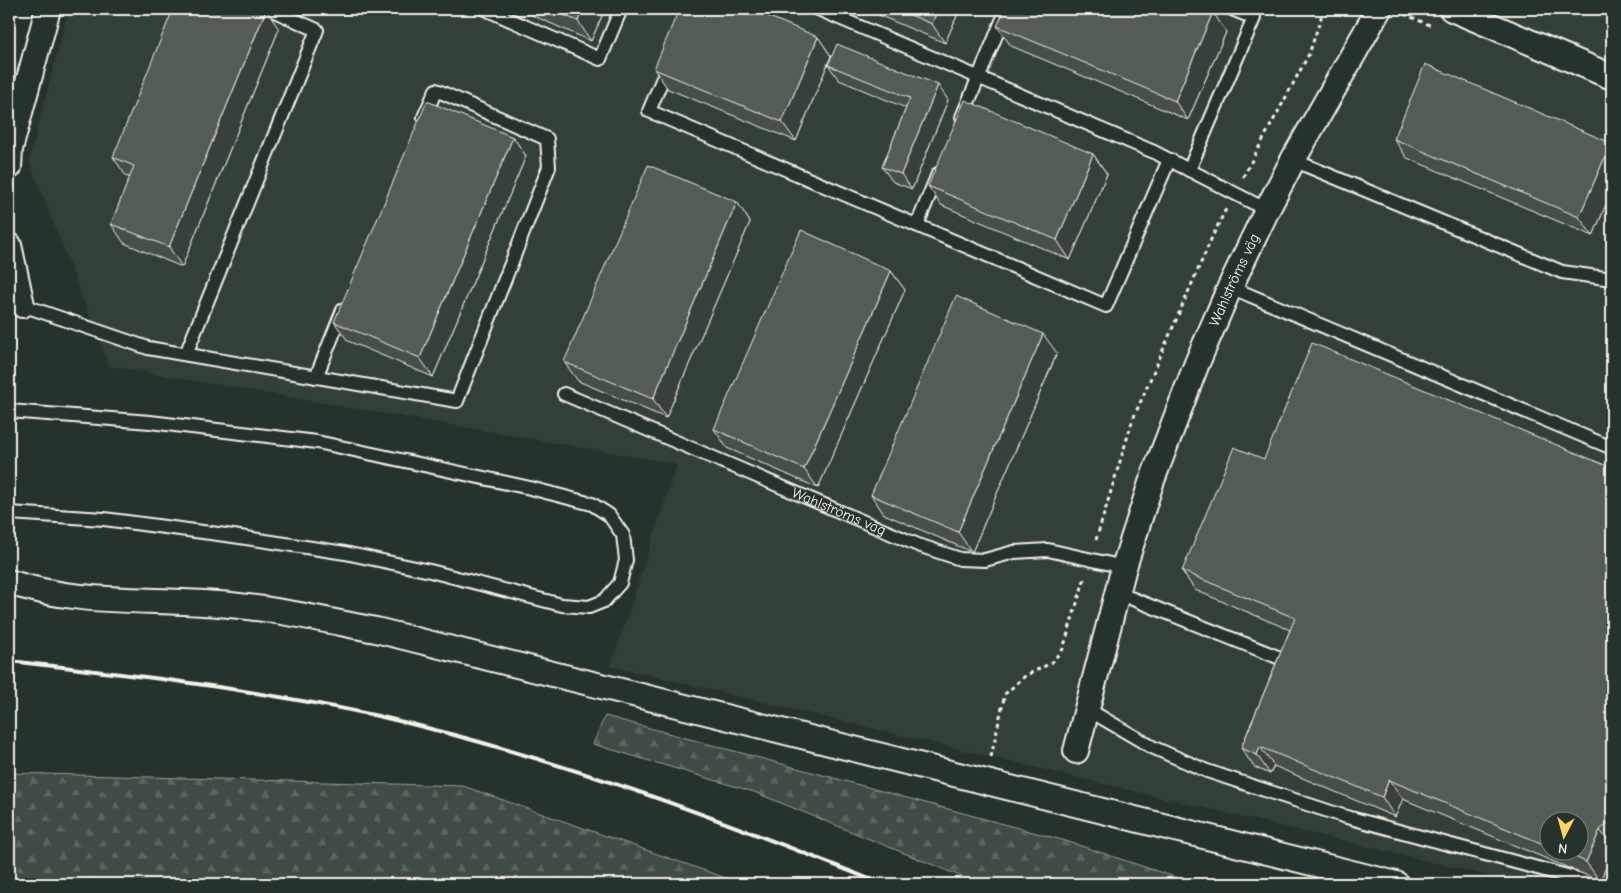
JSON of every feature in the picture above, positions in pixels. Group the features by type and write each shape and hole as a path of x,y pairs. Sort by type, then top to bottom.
{"street":[{"path":"9,167 10,149 48,9"},
{"name":"Wahlströms väg","path":"1076,751 1124,567 1174,420 1197,362 1267,210 1293,160 1379,9"},
{"path":"1452,9 1612,77"},
{"path":"9,245 22,305"},
{"path":"9,582 28,589 92,599 220,604 258,608 376,630 1396,884"}],"lane":[{"path":"186,354 317,30 270,9"},
{"path":"485,9 600,59 621,9"},
{"path":"818,9 1154,152 1267,210"},
{"path":"957,130 1007,9"},
{"path":"1189,170 1254,18 1232,9"},
{"path":"675,51 649,111 1106,306 1169,160"},
{"path":"22,305 148,348 457,401 549,167 547,139 436,90 421,126"},
{"path":"1293,160 1562,272 1612,279"},
{"path":"917,225 942,164"},
{"path":"1230,287 1612,448"},
{"path":"316,377 349,296"},
{"name":"Wahlströms väg","path":"564,394 918,545 960,559 985,560 1014,552 1048,550 1124,567"},
{"path":"9,411 150,422 317,442 530,488 592,504 609,515 623,535 626,560 620,583 604,601 589,607 571,606 430,571 344,553 104,519 9,513"},
{"path":"1118,593 1297,665"},
{"path":"1087,709 1152,747 1207,771 1343,816 1597,884"}],"path":[{"path":"985,782 1005,694 1025,676 1052,663 1063,649 1133,419 1212,235 1309,54 1321,18 1321,9"}],"shaded area":[{"path":"69,9 1612,9 1612,884 1523,884 611,666 677,464 109,366 29,160"}],"green space":[{"path":"605,716 1066,841 1196,884 980,884 754,792 593,744"},
{"path":"9,773 463,786 743,884 9,884"}],"building":[{"path":"173,9 266,10 169,247 111,224 134,166 113,157"},
{"path":"549,9 583,9 578,21"},
{"path":"679,9 750,9 818,37 782,122 654,69"},
{"path":"896,9 938,9 932,24"},
{"path":"1005,9 1204,9 1213,12 1175,101 997,26"},
{"path":"837,44 938,85 901,174 882,167 910,98 828,65"},
{"path":"1425,64 1611,143 1579,217 1394,139"},
{"path":"965,100 1093,154 1057,240 928,186"},
{"path":"427,101 513,137 420,358 334,322"},
{"path":"648,165 737,202 653,399 564,362"},
{"path":"801,230 891,271 804,469 714,429"},
{"path":"956,296 1043,334 958,532 871,495"},
{"path":"1312,343 1612,468 1612,819 1600,830 1588,857 1588,810 1538,810 1538,842 1389,780 1382,797 1260,747 1257,755 1241,748 1295,618 1182,571 1234,447 1264,459"}],"railway":[{"path":"9,661 240,690 332,706 443,732 570,769 633,790 758,835 882,884"}]}
